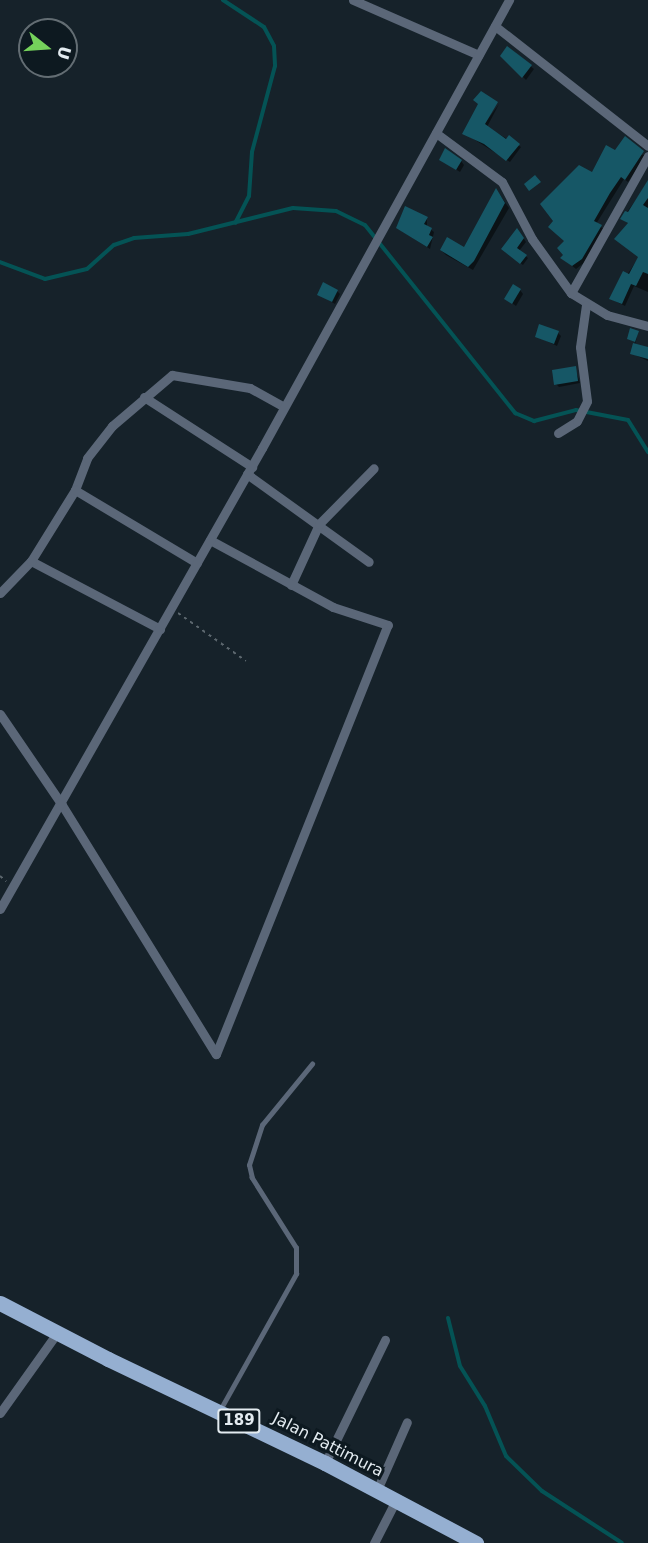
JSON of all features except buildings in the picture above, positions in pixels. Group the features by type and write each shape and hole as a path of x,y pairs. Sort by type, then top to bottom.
{"main road":[{"name":"Jalan Pattimura","path":"0,1303 325,1463 476,1543"}],"street":[{"path":"354,0 479,55"},
{"path":"0,909 62,805 250,470 509,0"},
{"path":"495,26 648,146"},
{"path":"436,133 502,183 532,239 571,293 586,305 648,326"},
{"path":"571,293 648,156"},
{"path":"558,433 577,421 587,401 580,346 586,305"},
{"path":"0,593 31,561 75,490 94,448 144,397 176,374 250,388 284,407"},
{"path":"144,397 250,470 369,562"},
{"path":"291,585 319,524 374,468"},
{"path":"75,490 197,563"},
{"path":"0,714 62,805 216,1054 388,625 333,607 210,540"},
{"path":"31,561 160,629"},
{"path":"0,1413 57,1333"},
{"path":"325,1463 385,1340"},
{"path":"376,1490 407,1422"},
{"path":"374,1543 396,1500"}],"lane":[{"path":"219,1411 296,1274 296,1248 252,1178 249,1165 262,1125 312,1064"}],"path":[{"path":"171,608 246,661"}],"waterway":[{"path":"223,0 264,27 274,46 275,66 252,152 249,196 235,223"},
{"path":"0,262 45,279 87,269 114,245 134,238 188,234 293,208 336,211 365,225 515,413 534,421 576,410 628,420 648,452"},
{"path":"448,1318 460,1366 485,1406 506,1456 542,1491 622,1543"}]}
